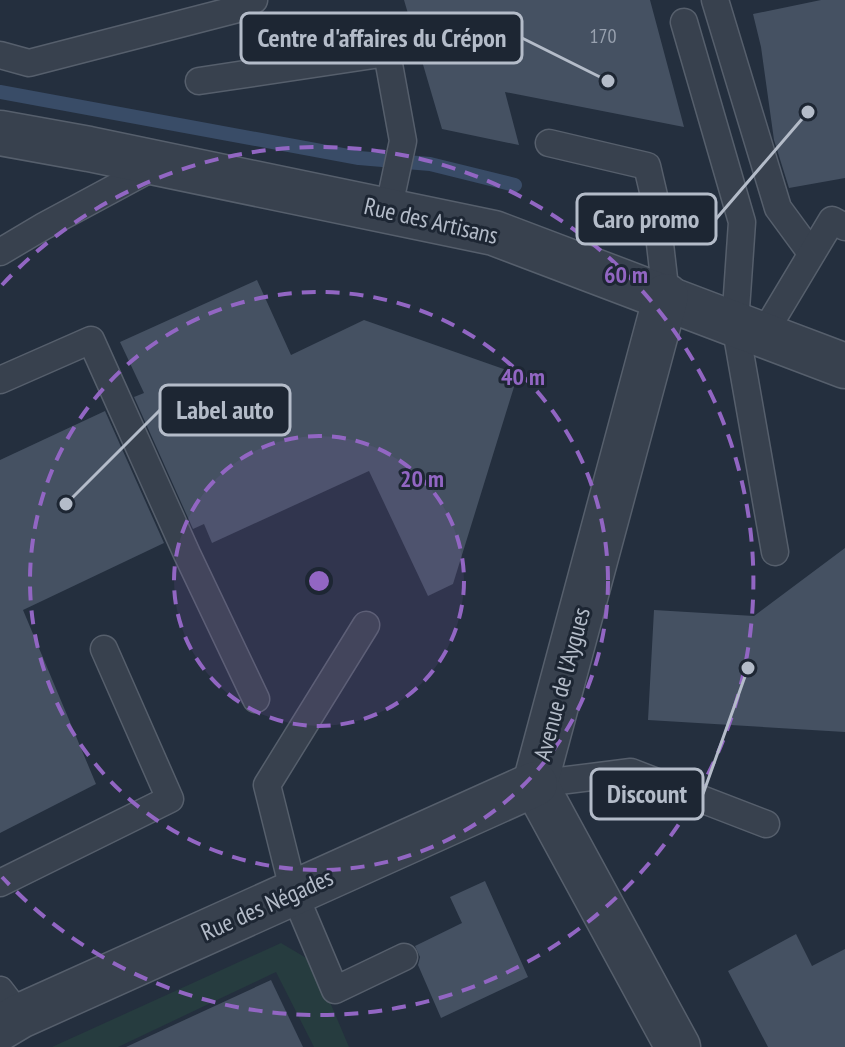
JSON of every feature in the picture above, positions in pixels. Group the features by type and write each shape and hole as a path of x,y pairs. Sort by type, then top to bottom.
{"street":[{"name":"Rue des Artisans","path":"0,133 161,163 494,233 845,366"},
{"name":"Avenue de l'Aygues","path":"666,296 535,784 678,1047"},
{"name":"Rue des Négades","path":"7,1011 294,893 535,784"}],"lane":[{"path":"0,55 29,63 238,9 254,0"},
{"path":"715,0 778,208 811,253"},
{"path":"684,22 742,222 749,329 775,552"},
{"path":"199,81 387,53 403,141 388,211"},
{"path":"549,143 647,166 655,200 666,296"},
{"path":"0,252 161,163"},
{"path":"749,329 811,253 832,220 845,227"},
{"path":"0,380 91,340 256,699"},
{"path":"366,625 267,785 294,893 335,990 404,957"},
{"path":"0,883 170,799 104,649"},
{"path":"535,784 631,772 766,824"}],"green space":[{"path":"281,943 313,962 349,1047 314,1047 276,972 118,1047 52,1047"}],"building":[{"path":"404,0 650,0 684,127 505,92 519,145 442,129"},
{"path":"821,0 845,0 845,178 789,188 774,140 761,47 753,14"},
{"path":"257,280 291,355 364,320 518,374 453,584 428,596 369,471 212,543 204,524 193,529 134,397 144,393 120,342"},
{"path":"105,411 164,543 23,610 96,784 0,833 0,460"},
{"path":"845,548 845,732 648,720 654,610 754,616"},
{"path":"485,881 528,977 441,1018 418,965 420,957 415,946 462,923 450,897"},
{"path":"796,934 812,966 845,949 845,1047 768,1047 728,971"},
{"path":"271,980 303,1047 126,1047"}],"waterway":[{"path":"0,92 359,158 430,164 515,185"}],"place":[{"name":"Centre d'affaires du Crépon","path":"608,81"},
{"name":"Caro promo","path":"808,112"},
{"name":"Label auto","path":"66,504"},
{"name":"Discount","path":"748,668"}]}
